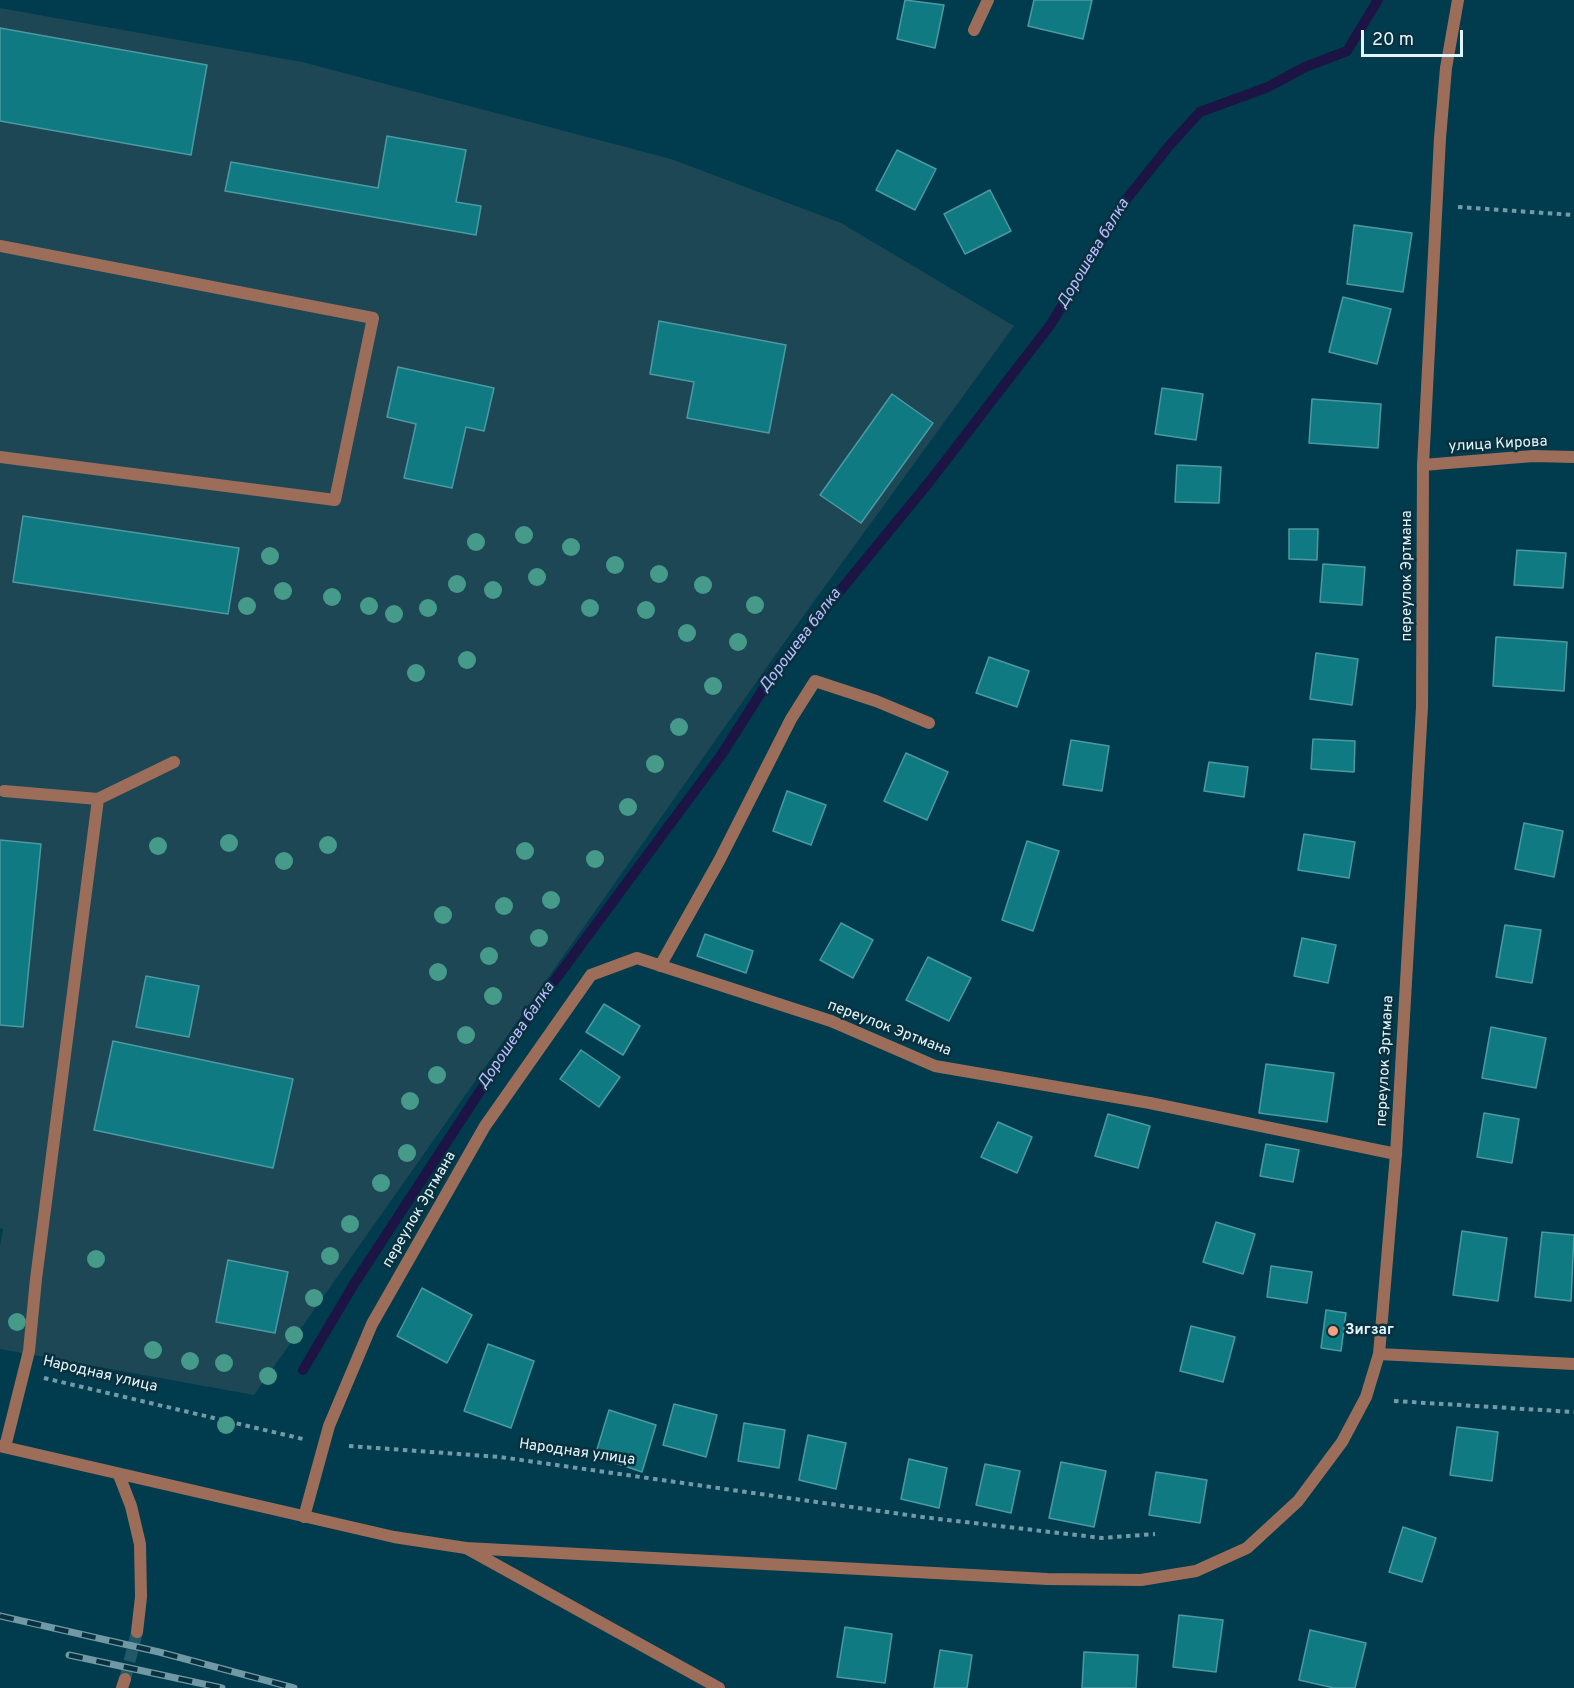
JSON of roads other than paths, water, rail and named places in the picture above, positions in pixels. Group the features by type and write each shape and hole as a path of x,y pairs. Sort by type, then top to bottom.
{"street":[{"path":"974,30 988,0"},
{"name":"переулок Эртмана","path":"466,1548 1047,1579 1141,1580 1196,1571 1247,1548 1298,1501 1342,1442 1366,1397 1378,1354 1396,1154 1422,707 1423,465 1436,205 1446,68 1458,0"},
{"path":"0,246 373,318 335,500 0,457"},
{"name":"улица Кирова","path":"1423,465 1533,456 1574,457"},
{"path":"660,966 719,861 791,719 815,681 876,701 929,723"},
{"path":"4,791 98,799 174,762"},
{"path":"98,799 36,1279 30,1351 2,1447 394,1537 466,1548 719,1688"},
{"name":"переулок Эртмана","path":"304,1517 324,1444 372,1324 485,1126 591,975 637,958 831,1021 935,1066 1150,1103 1396,1154"},
{"path":"1378,1354 1574,1364"},
{"path":"119,1475 131,1506 140,1544 142,1589 137,1632"}],"waterway":[{"name":"Дорошева балка","path":"303,1370 354,1284 535,1007 722,754 776,669 930,481 1051,324 1125,201 1200,112 1268,87 1305,67 1347,51 1378,0"}],"tunnel":[{"path":"125,1679 137,1632"}],"railway":[{"path":"0,1616 159,1652 294,1688"},
{"path":"69,1655 222,1688"}],"place":[{"name":"Зигзаг","path":"1333,1331"}]}
